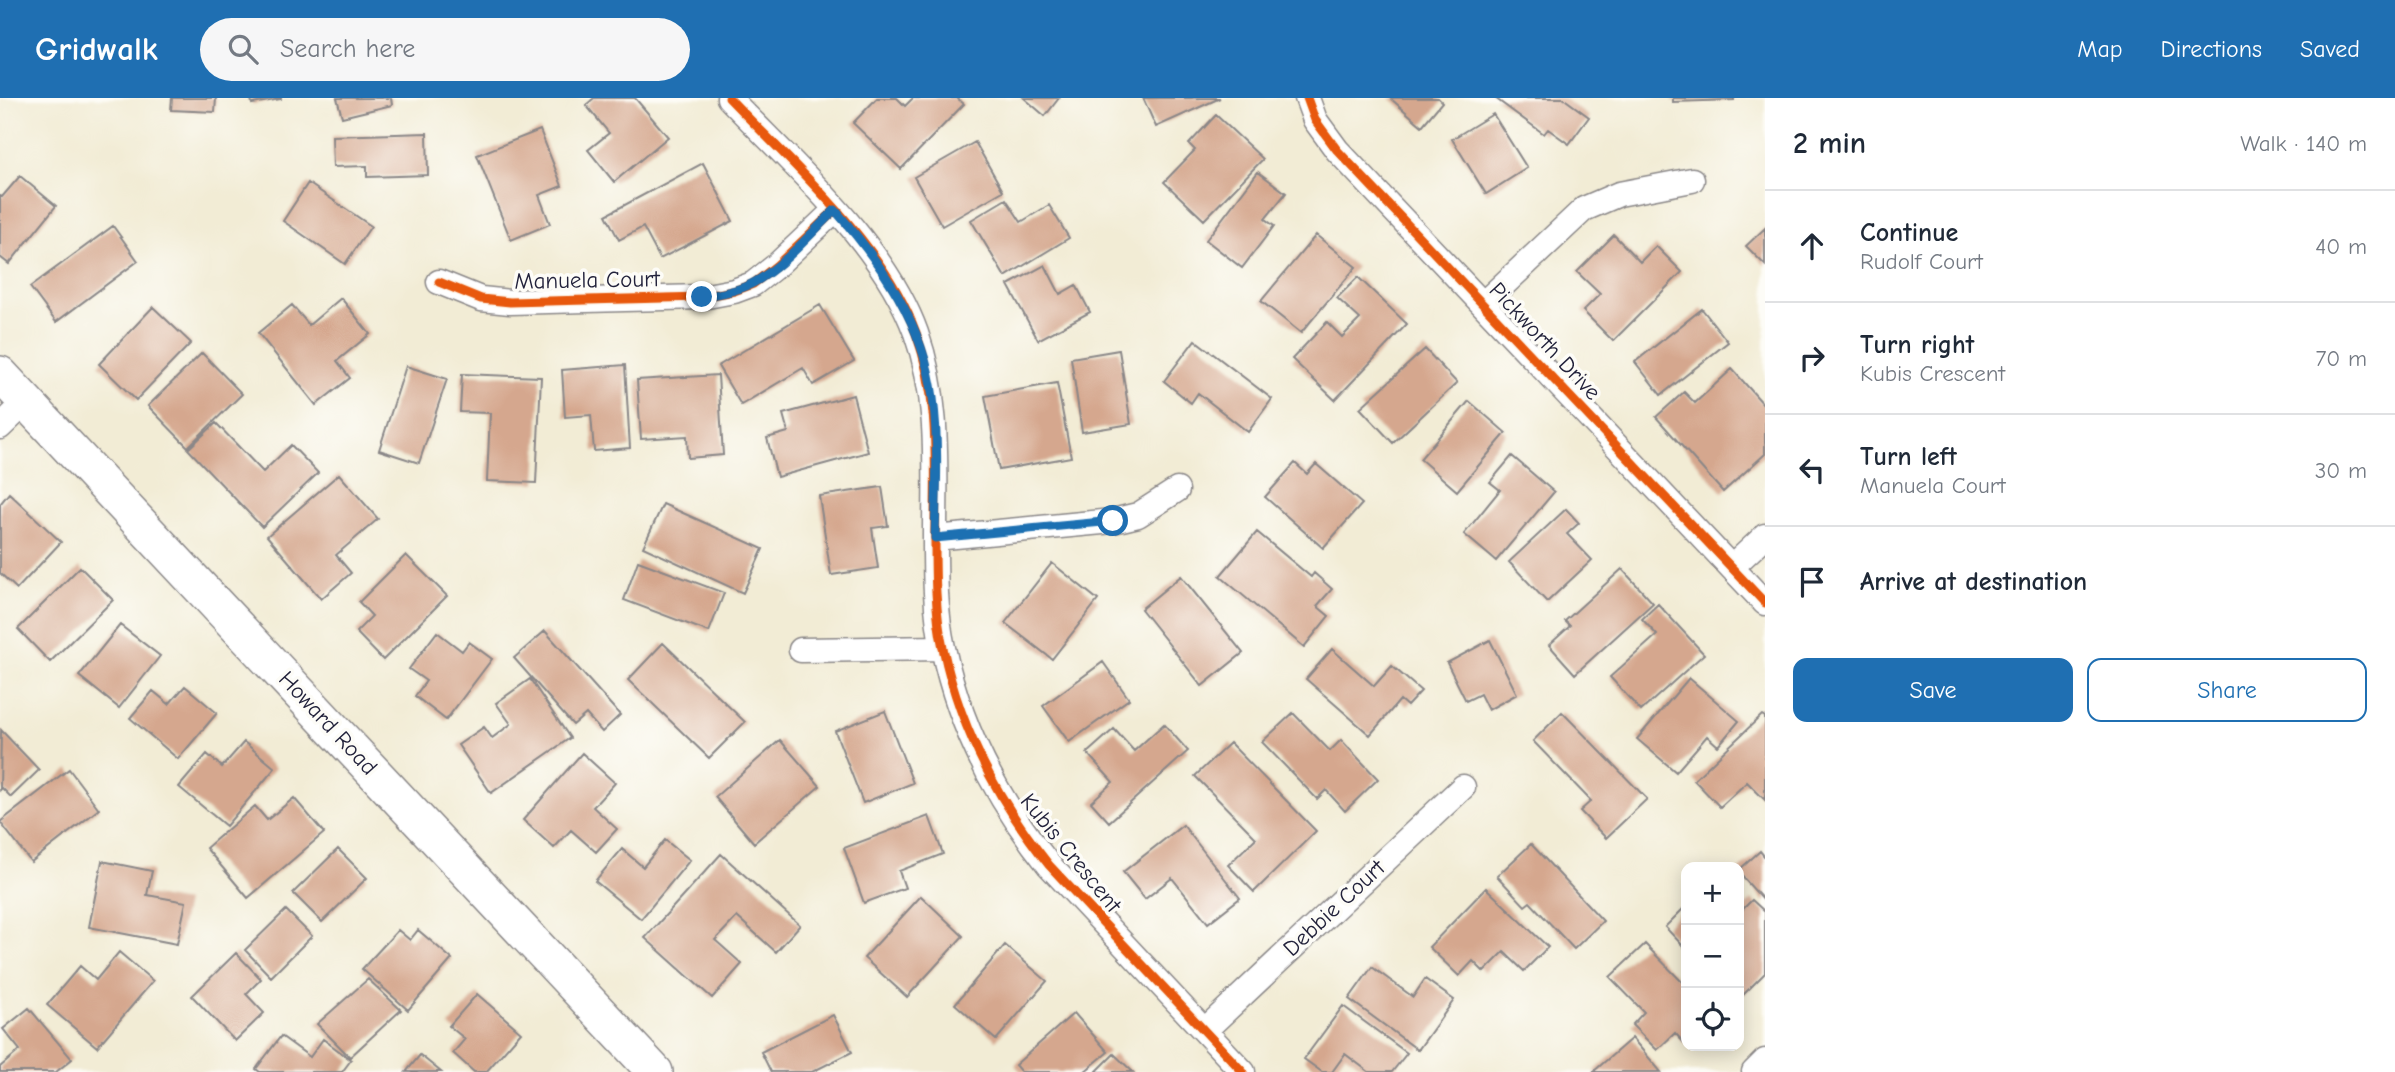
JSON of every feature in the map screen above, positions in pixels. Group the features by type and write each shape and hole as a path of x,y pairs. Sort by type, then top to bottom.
{"main road":[{"name":"Howard Road","path":"0,374 655,1072"}],"street":[{"name":"Kubis Crescent","path":"729,98 835,210 883,271 915,330 933,396 938,618 943,648 960,709 981,760 1001,798 1025,834 1071,890 1243,1072"},
{"name":"Pickworth Drive","path":"1307,98 1315,120 1337,150 1765,603"},
{"path":"1483,304 1584,209 1619,194 1692,180"},
{"name":"Manuela Court","path":"439,282 481,299 510,302 702,297 752,284 777,265 835,210"},
{"path":"0,427 26,402"},
{"path":"935,538 1113,521 1138,514 1177,490"},
{"path":"1731,568 1765,536"},
{"path":"801,650 943,648"},
{"name":"Debbie Court","path":"1205,1030 1463,787"},
{"path":"1754,1072 1765,1062"}],"building":[{"path":"172,98 216,98 215,112 171,110"},
{"path":"251,98 281,98 281,99 252,104"},
{"path":"337,98 391,98 392,105 342,117"},
{"path":"594,98 635,98 668,137 614,182 588,150 609,133 586,105"},
{"path":"877,98 897,98 905,106 913,98 957,98 964,104 901,169 853,123"},
{"path":"1024,98 1059,98 1045,116"},
{"path":"1143,98 1220,98 1156,127"},
{"path":"1390,98 1438,98 1442,102 1422,126"},
{"path":"1495,98 1563,98 1589,117 1569,144 1548,129 1544,134"},
{"path":"1673,98 1734,98 1734,100 1673,102"},
{"path":"1493,114 1527,168 1486,194 1452,139"},
{"path":"1216,115 1263,159 1204,220 1164,182 1195,150 1189,144"},
{"path":"540,130 562,186 539,195 550,224 511,240 477,155"},
{"path":"427,133 428,175 367,177 367,166 333,167 332,136"},
{"path":"975,142 1003,191 942,226 914,177"},
{"path":"703,163 733,221 660,259 643,227 619,240 606,215"},
{"path":"1258,172 1286,193 1265,219 1274,226 1242,268 1206,240"},
{"path":"20,176 56,206 9,264 0,257 0,196 2,197"},
{"path":"308,183 371,226 345,264 283,221"},
{"path":"1006,199 1021,222 1049,205 1069,238 1005,277 971,220"},
{"path":"113,226 138,261 56,322 30,287"},
{"path":"1765,228 1765,265 1746,246"},
{"path":"1316,235 1356,267 1301,333 1261,301"},
{"path":"1614,235 1640,262 1656,246 1682,272 1613,341 1583,311 1600,294 1577,272"},
{"path":"1045,265 1060,294 1076,285 1090,312 1038,340 1008,285"},
{"path":"1358,277 1407,324 1335,400 1292,359 1327,322 1342,337 1360,319 1337,298"},
{"path":"341,298 370,334 337,361 350,378 316,405 258,333 292,305 309,325"},
{"path":"820,305 854,361 813,385 803,368 741,405 718,366"},
{"path":"153,307 191,343 136,400 99,364"},
{"path":"1702,309 1728,342 1661,395 1635,362"},
{"path":"1195,340 1272,399 1248,432 1198,393 1191,403 1164,381"},
{"path":"1425,349 1457,383 1393,443 1360,408"},
{"path":"1119,350 1131,424 1082,432 1071,358"},
{"path":"202,353 242,394 188,447 148,406"},
{"path":"625,365 630,448 594,451 591,415 565,417 562,370"},
{"path":"406,366 447,379 419,463 379,450"},
{"path":"1732,369 1765,406 1765,454 1723,492 1656,417 1684,392 1695,403"},
{"path":"462,374 541,377 536,483 487,481 490,413 460,412"},
{"path":"718,375 723,455 688,458 687,436 641,439 637,380"},
{"path":"1057,383 1071,457 999,470 985,396"},
{"path":"853,395 868,452 777,477 767,438 788,432 783,414"},
{"path":"1469,401 1506,433 1457,491 1420,459"},
{"path":"216,423 263,472 291,445 318,473 262,527 188,449"},
{"path":"1512,456 1554,492 1496,561 1464,534 1500,490 1490,482"},
{"path":"1295,463 1307,474 1316,464 1362,504 1323,548 1265,497"},
{"path":"339,474 378,519 336,555 351,573 321,599 267,536"},
{"path":"882,487 888,526 872,528 878,568 831,575 819,496"},
{"path":"9,493 61,542 17,589 0,573 0,504"},
{"path":"663,504 763,549 743,593 643,547"},
{"path":"1566,509 1579,523 1567,534 1592,560 1547,602 1509,562"},
{"path":"1257,532 1311,577 1314,573 1332,589 1317,606 1329,616 1304,647 1220,576"},
{"path":"406,555 447,596 383,660 356,632 372,616 359,602"},
{"path":"638,561 724,593 709,632 624,600"},
{"path":"1052,563 1098,600 1052,659 1005,623"},
{"path":"80,567 113,600 50,662 18,629"},
{"path":"1622,569 1653,603 1575,674 1549,645 1570,626 1565,621"},
{"path":"1181,576 1243,653 1202,686 1141,609"},
{"path":"1658,604 1704,654 1641,711 1610,677 1657,635 1642,619"},
{"path":"120,625 160,656 119,708 79,676"},
{"path":"545,631 620,715 602,732 586,714 573,725 514,658"},
{"path":"437,632 462,651 469,642 492,659 446,720 415,696 426,681 409,669"},
{"path":"1490,640 1517,694 1488,710 1480,694 1466,701 1447,663"},
{"path":"663,643 745,722 709,758 628,680"},
{"path":"1332,649 1374,686 1392,666 1421,691 1407,706 1400,700 1370,735 1306,679"},
{"path":"1103,662 1129,699 1069,742 1043,706"},
{"path":"1689,678 1739,721 1718,746 1707,736 1676,772 1637,739"},
{"path":"530,679 570,738 491,793 458,745 484,727 492,738 511,724 496,703"},
{"path":"185,686 217,713 178,759 130,718 153,691 169,704"},
{"path":"885,711 913,783 863,803 835,731"},
{"path":"1562,712 1647,799 1606,838 1580,811 1591,801 1533,741"},
{"path":"1293,713 1330,751 1341,740 1378,779 1345,811 1326,790 1317,799 1262,742"},
{"path":"1762,715 1765,717 1765,800 1747,782 1720,807 1694,780"},
{"path":"1164,724 1188,751 1109,822 1091,802 1113,782 1087,753 1114,729 1134,751"},
{"path":"1,730 39,770 11,797 2,788 0,790"},
{"path":"780,740 820,786 754,843 715,797"},
{"path":"244,742 275,768 226,826 179,787 207,754 222,767"},
{"path":"1230,743 1316,831 1254,892 1228,865 1256,838 1195,776"},
{"path":"582,753 615,783 593,807 617,829 596,852 571,830 554,848 523,820"},
{"path":"69,769 99,809 31,862 0,822"},
{"path":"294,798 324,833 248,898 206,848 255,806 267,820"},
{"path":"929,816 943,854 899,871 905,888 864,903 844,848"},
{"path":"1183,825 1240,898 1208,923 1172,878 1145,899 1123,872"},
{"path":"665,840 690,860 641,919 595,881 622,849 643,867"},
{"path":"1531,844 1603,921 1574,949 1530,902 1525,906 1497,876"},
{"path":"338,849 367,878 322,922 293,893"},
{"path":"1760,851 1765,857 1765,902 1744,879 1744,865"},
{"path":"721,854 800,925 776,952 737,917 715,940 742,964 712,998 645,938"},
{"path":"102,861 152,871 147,895 186,902 177,944 89,927"},
{"path":"1486,888 1548,947 1524,971 1504,952 1484,972 1473,961 1459,976 1429,947"},
{"path":"921,896 963,936 907,997 864,958"},
{"path":"1752,900 1765,912 1765,973 1744,994 1744,925 1744,908"},
{"path":"286,910 312,936 271,977 245,950"},
{"path":"1681,911 1681,944 1665,927"},
{"path":"398,930 410,940 418,930 452,959 408,1010 362,969"},
{"path":"1645,944 1681,981 1681,1040 1675,1033 1657,1050 1632,1025 1644,1012 1610,977"},
{"path":"1005,945 1047,981 996,1040 955,1004"},
{"path":"119,952 153,981 97,1047 47,1005 80,966 96,980"},
{"path":"236,953 261,979 246,994 264,1013 235,1041 192,996"},
{"path":"1372,967 1413,997 1425,979 1454,1000 1418,1050 1349,999"},
{"path":"368,979 401,1010 350,1057 317,1024"},
{"path":"477,994 521,1032 486,1072 474,1072 453,1053 465,1039 449,1026"},
{"path":"1343,1006 1407,1053 1392,1072 1369,1072 1345,1054 1332,1072 1322,1072 1304,1059"},
{"path":"29,1008 72,1059 56,1072 0,1072 0,1067 20,1050 3,1029"},
{"path":"1074,1013 1108,1052 1084,1072 1021,1072 1015,1065"},
{"path":"833,1015 852,1052 812,1072 771,1072 761,1052"},
{"path":"281,1036 310,1057 323,1039 351,1060 342,1072 260,1072 256,1069"},
{"path":"1632,1038 1661,1072 1593,1072"},
{"path":"1114,1054 1133,1072 1096,1072"},
{"path":"420,1055 441,1072 406,1072"}],"cycle path":[{"path":"729,98 860,237 901,300 916,333 924,358 933,409 935,579 940,634 950,678 983,763 1013,815 1049,865 1243,1072"},
{"path":"1307,98 1315,120 1337,150 1765,603"},
{"path":"439,282 481,299 510,302 702,297 753,284 835,210"}],"route":[{"path":"702,297 734,291 752,284 777,265 835,210 863,242 883,271 915,330 926,363 933,396 936,438 935,538 1113,521"}]}
